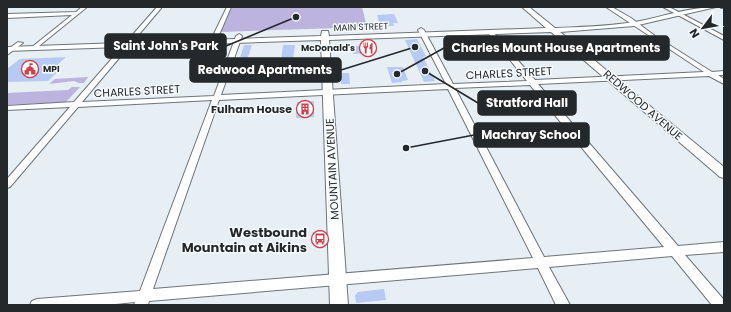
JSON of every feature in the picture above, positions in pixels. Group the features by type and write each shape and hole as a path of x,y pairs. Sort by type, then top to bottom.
{"main road":[{"name":"REDWOOD AVENUE","path":"525,7 724,174"},
{"name":"MAIN STREET","path":"422,32 491,33 551,28 578,24 631,21 668,8 684,7"},
{"name":"MAIN STREET","path":"8,49 130,42 325,36 517,27 586,29 714,7"},
{"path":"517,27 531,22 533,19 533,14 554,22 578,24"},
{"name":"MOUNTAIN AVENUE","path":"325,36 339,305"},
{"name":"MAIN STREET","path":"8,49 20,43 130,42"}],"street":[{"path":"34,48 85,7"},
{"path":"7,185 160,7"},
{"path":"215,39 230,7"},
{"path":"608,7 724,82"},
{"path":"668,8 724,38"},
{"path":"7,16 76,13"},
{"path":"422,32 449,87 563,305"},
{"path":"491,33 720,305"},
{"path":"142,300 238,38"},
{"name":"CHARLES STREET","path":"7,108 724,73"},
{"path":"37,305 142,300 337,280 724,247"}],"shaded area":[{"path":"232,7 362,7 367,27 221,32"},
{"path":"88,77 84,83 74,81 49,84 55,79"},
{"path":"72,87 80,87 66,102 7,105 7,93 68,90"}],"building":[{"path":"394,14 398,23 393,23 394,26 385,26 384,23 379,23 377,15"},
{"path":"417,39 426,56 423,57 435,81 424,82 405,40"},
{"path":"244,45 252,45 247,60 239,61"},
{"path":"283,45 295,45 293,59 281,60"},
{"name":"McDonald's","path":"375,45 376,53 353,54 352,46"},
{"name":"MPI","path":"66,57 52,70 60,70 48,81 7,82 7,69 20,59"},
{"path":"387,67 403,67 408,80 392,83"},
{"path":"340,73 349,73 350,84 341,84"},
{"name":"Fulham House","path":"314,101 314,117 296,118 297,102"},
{"path":"384,289 386,300 356,303 355,295 358,292"}],"place":[{"name":"Saint John's Park","path":"296,17"},
{"name":"Redwood Apartments","path":"415,47"},
{"name":"McDonald's","path":"368,48"},
{"name":"MPI","path":"30,69"},
{"name":"Stratford Hall","path":"425,71"},
{"name":"Charles Mount House Apartments","path":"397,74"},
{"name":"Fulham House","path":"305,109"},
{"name":"Machray School","path":"406,148"},
{"name":"Westbound Mountain at Aikins","path":"320,239"}]}
